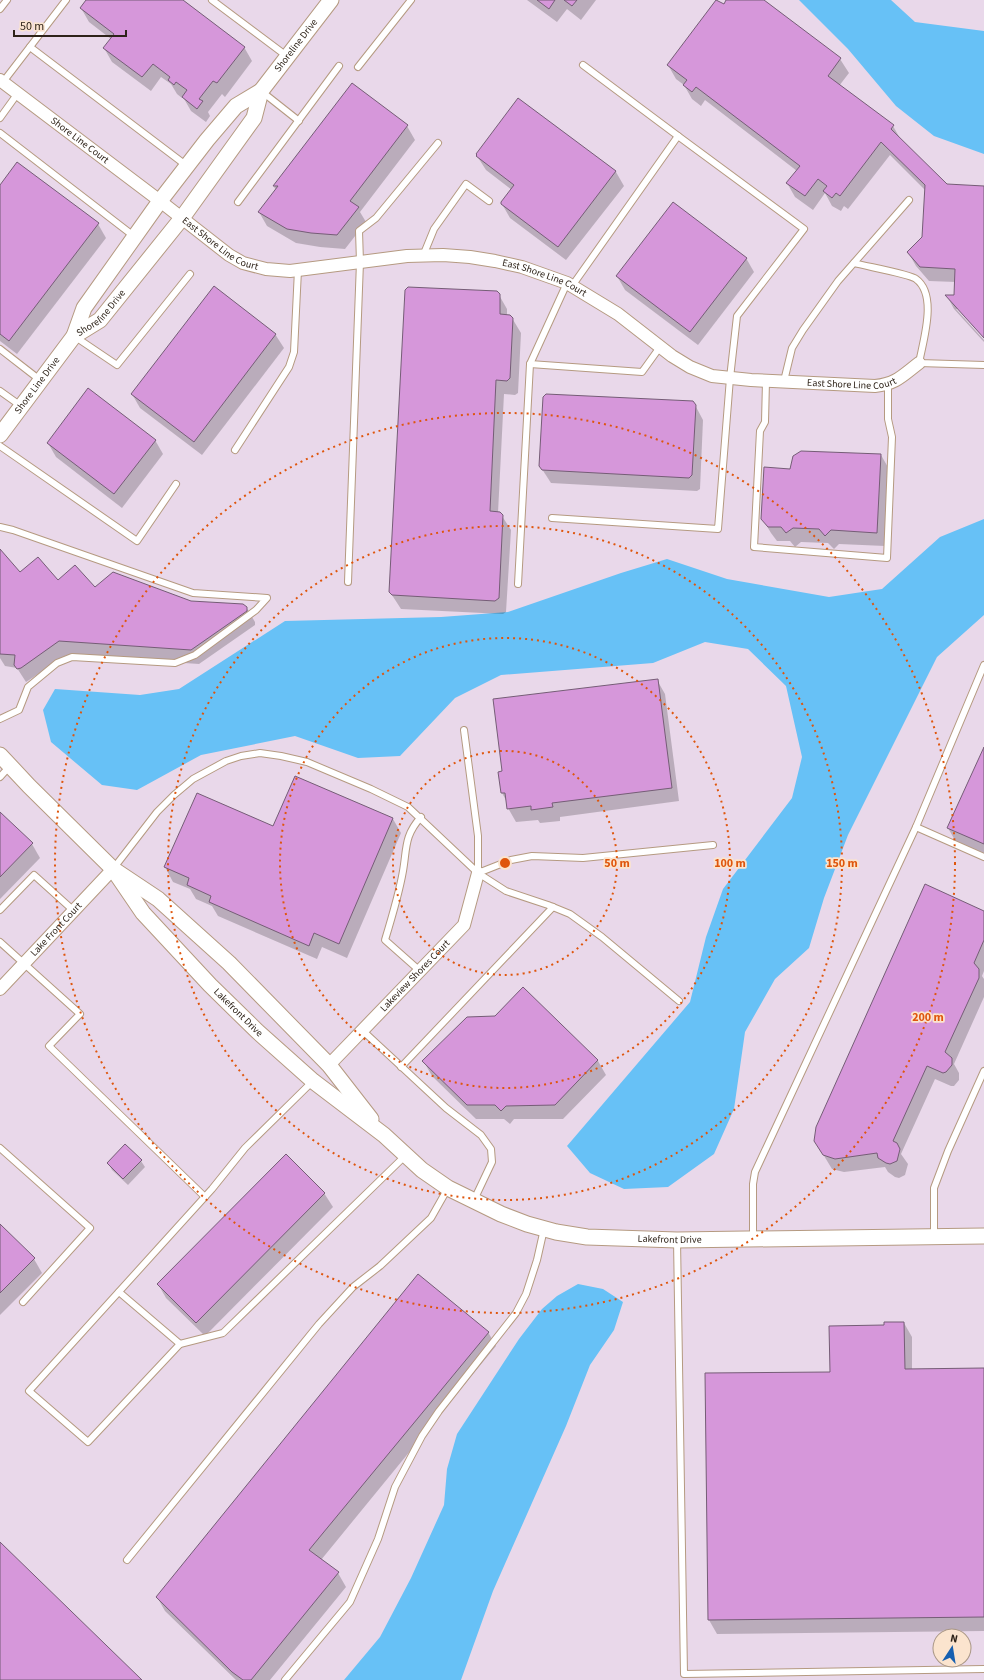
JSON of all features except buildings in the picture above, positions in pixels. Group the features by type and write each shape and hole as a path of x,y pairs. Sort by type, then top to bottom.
{"street":[{"name":"Shoreline Drive","path":"74,336 84,308 160,201 236,106 261,91 288,57 327,1"},
{"name":"Shore Line Court","path":"1,81 160,201"},
{"name":"Shoreline Drive","path":"74,336 100,320 182,218 254,118 261,91"},
{"name":"East Shore Line Court","path":"160,201 229,255 243,263 266,269 290,271 423,256 470,257 522,267 569,285 618,314 660,347 690,367 712,376 766,381 875,386 888,385 895,382 919,363"},
{"name":"Shore Line Drive","path":"0,435 74,336"},
{"name":"Lakefront Drive","path":"5,761 28,786 113,869 158,899 229,963 329,1065 384,1135"},
{"name":"Lakefront Drive","path":"113,869 143,913 179,952 257,1031 313,1081 384,1135 422,1170 448,1188 474,1202 527,1224 544,1229 587,1237 677,1240 984,1236"},
{"name":"Lake Front Court","path":"0,989 113,869"},
{"name":"Lakeview Shores Court","path":"329,1065 464,925 478,873"}],"lane":[{"path":"0,9 8,0"},
{"path":"1,81 30,47 66,0"},
{"path":"212,0 288,57"},
{"path":"358,67 411,0"},
{"path":"30,47 188,166"},
{"path":"552,518 718,529 730,378 737,316 804,229 583,64"},
{"path":"238,202 339,66"},
{"path":"261,91 299,121"},
{"path":"0,118 18,93"},
{"path":"0,133 135,237"},
{"path":"518,584 530,364 569,285 678,136"},
{"path":"348,582 360,262 359,231 376,218 438,143"},
{"path":"423,256 434,229 466,184 489,201"},
{"path":"784,381 792,348 838,281 910,200"},
{"path":"854,263 916,278 926,290 928,313 919,363 984,365"},
{"path":"235,450 289,367 294,352 298,270"},
{"path":"74,336 117,366 190,274"},
{"path":"530,364 642,372 660,347"},
{"path":"0,349 41,380"},
{"path":"766,381 765,422 760,431 754,548 888,558 892,437 888,419 888,385"},
{"path":"0,391 21,406"},
{"path":"0,446 137,541 176,484"},
{"path":"0,526 193,593 267,598 256,610 195,656 175,663 72,657 56,663 28,687 19,710 0,719"},
{"path":"753,1239 752,1184 755,1172 916,827 984,665"},
{"path":"464,730 478,836 478,873"},
{"path":"113,869 158,812 174,795 193,779 205,772 226,761 241,756 260,753 307,762 371,789 408,807 478,873 506,891 570,914 679,1001"},
{"path":"0,777 5,761"},
{"path":"420,971 385,940 403,871 405,848 413,827 421,818"},
{"path":"916,827 984,857"},
{"path":"478,873 511,860 532,856 583,858 713,845"},
{"path":"0,910 34,876 74,911"},
{"path":"401,1067 553,907"},
{"path":"0,942 80,1014 49,1046 205,1197"},
{"path":"363,1031 446,1108 481,1135 491,1149 492,1162 474,1202"},
{"path":"934,1237 934,1188 948,1150 984,1071"},
{"path":"313,1081 245,1148 205,1197 29,1391 88,1442 180,1344 223,1333 406,1155"},
{"path":"0,1148 90,1228 23,1302"},
{"path":"127,1560 319,1324 353,1287 380,1266 431,1218 448,1188"},
{"path":"285,1680 350,1602 378,1539 395,1487 422,1436 516,1313 526,1294 533,1273 544,1229"},
{"path":"677,1240 684,1674 984,1669"},
{"path":"119,1292 180,1344"}],"shaded area":[{"path":"0,0 984,0 984,1680 0,1680"}],"water":[{"path":"799,0 891,0 915,22 984,31 984,154 934,136 896,106 848,49"},
{"path":"984,519 984,615 937,657 848,835 824,898 809,948 775,979 745,1032 734,1109 714,1154 668,1187 624,1189 590,1173 567,1146 690,1002 706,937 723,889 792,798 802,757 786,686 748,649 705,642 653,663 501,675 455,698 400,756 358,758 295,736 201,755 137,790 102,785 51,742 43,710 55,689 140,695 179,689 285,621 441,617 508,612 621,573 667,559 727,579 829,597 882,589 940,537"},
{"path":"578,1284 603,1289 623,1302 614,1330 590,1365 566,1426 493,1591 461,1680 344,1680 380,1637 411,1578 444,1505 447,1469 457,1434 519,1339 542,1309 557,1296"}]}
